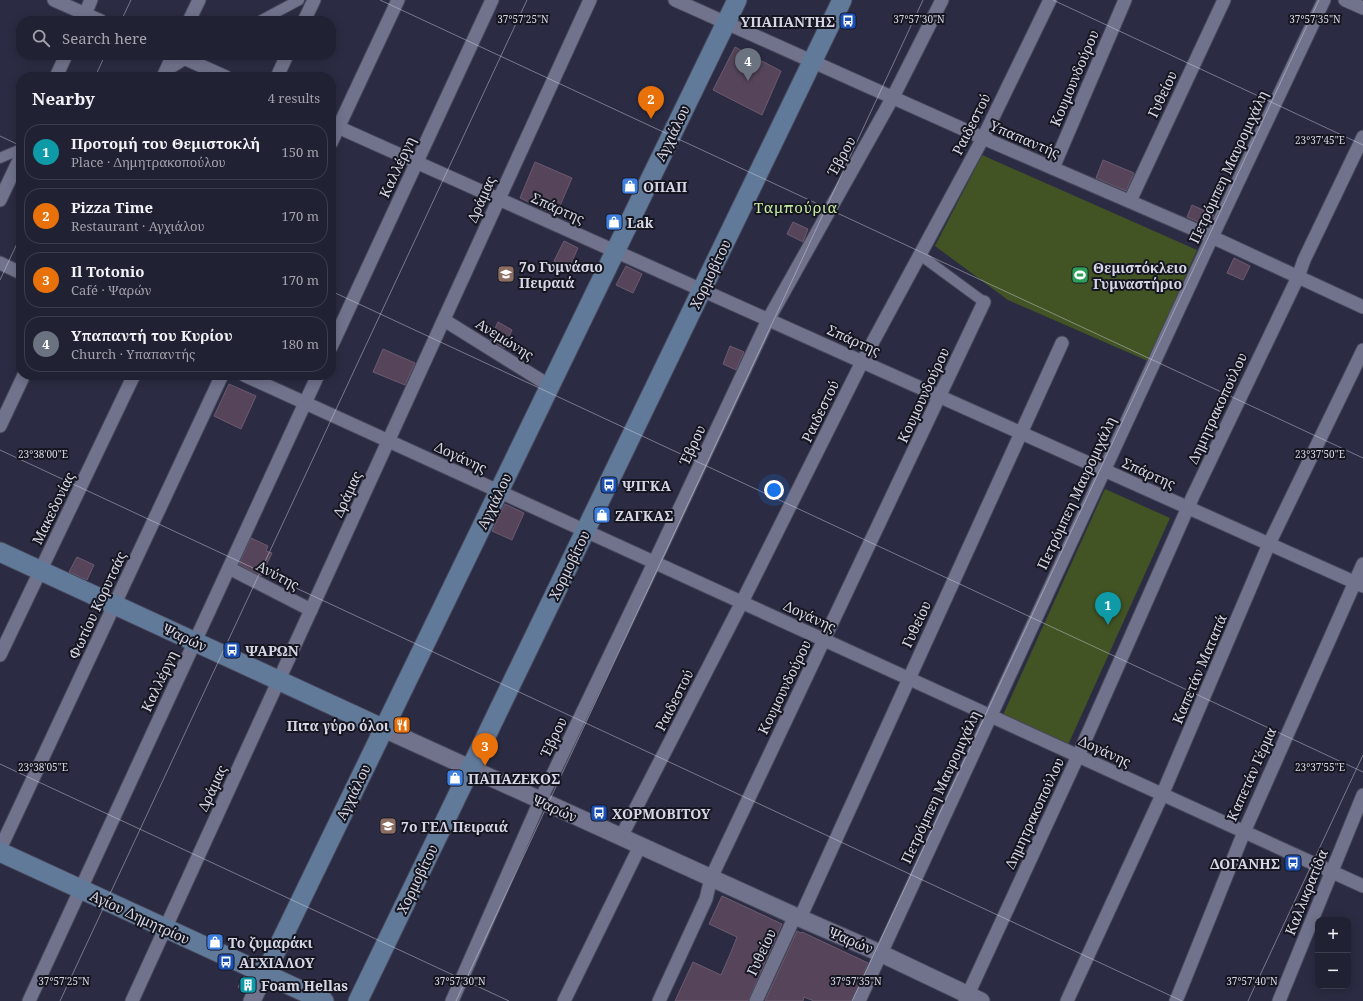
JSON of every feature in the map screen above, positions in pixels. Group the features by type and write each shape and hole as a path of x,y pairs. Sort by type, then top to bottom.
{"main road":[{"name":"Αγχιάλου","path":"265,974 737,0"},
{"name":"Χορμοβίτου","path":"358,1001 842,0"},
{"name":"Ψαρών","path":"0,552 384,729"},
{"name":"Αγίου Δημητρίου","path":"0,851 324,1001"}],"street":[{"path":"54,0 81,16"},
{"path":"83,16 91,0"},
{"path":"191,16 199,0"},
{"path":"269,16 299,0"},
{"path":"306,16 314,0"},
{"path":"336,124 398,0"},
{"name":"Καλλέργη","path":"336,336 492,0"},
{"name":"Δράμας","path":"132,1001 590,0"},
{"name":"Υπαπαντής","path":"675,0 691,3 725,24 1212,237 1363,307"},
{"name":"Έβρου","path":"452,1001 540,801 768,320 893,97 942,0"},
{"name":"Ραιδεστού","path":"621,837 742,602 862,362 983,138 1050,0"},
{"name":"Κουμουνδούρου","path":"1053,168 1125,0"},
{"name":"Γυθείου","path":"1130,201 1224,0"},
{"name":"Πετρόμπεη Μαυρομιχάλη","path":"859,1001 1212,237 1324,0"},
{"path":"1345,0 1363,8"},
{"path":"58,72 64,60"},
{"path":"164,72 170,60"},
{"path":"167,72 181,60"},
{"path":"194,60 216,72"},
{"path":"279,72 285,60"},
{"name":"Σπάρτης","path":"336,126 1358,584"},
{"name":"Δημητρακοπούλου","path":"971,999 1188,508 1363,137"},
{"path":"0,158 16,151"},
{"path":"0,200 16,166"},
{"path":"920,255 984,302"},
{"path":"0,263 16,271"},
{"name":"Κουμουνδούρου","path":"659,1001 706,899 711,878 984,302"},
{"name":"Ανεμώνης","path":"444,320 550,386"},
{"name":"Γυθείου","path":"756,1001 797,917 1062,343"},
{"name":"Καπετάν Ματαπά","path":"1067,1001 1162,795 1270,544 1363,350"},
{"path":"0,426 22,380"},
{"name":"Μακεδονίας","path":"0,655 132,380"},
{"name":"Φωτίου Κορυτσάς","path":"0,851 220,380"},
{"name":"Δογάνης","path":"255,380 1363,886"},
{"name":"Καλλέργη","path":"29,1001 316,380"},
{"name":"Καπετάν Γέρμα","path":"1176,1001 1244,832 1358,584 1363,564"},
{"name":"Ανύτης","path":"230,568 311,610"},
{"name":"Ψαρών","path":"384,729 540,801 880,953 971,999"},
{"name":"Καλλικρατίδα","path":"1279,1001 1363,795"},
{"path":"564,1001 640,846"},
{"name":"Αγχιάλου","path":"252,1001 265,974"}],"green space":[{"name":"Θεμιστόκλειο Γυμναστήριο","path":"982,155 1197,250 1148,361 1008,300 935,246"},
{"path":"1105,489 1170,518 1068,745 1003,715"}],"building":[{"path":"735,47 781,71 762,115 713,90"},
{"path":"1103,160 1134,173 1126,191 1096,178"},
{"path":"535,162 572,178 556,215 520,198"},
{"path":"1192,205 1214,215 1208,226 1187,217"},
{"path":"793,222 808,229 803,242 787,234"},
{"path":"564,241 578,248 569,268 554,261"},
{"path":"1234,258 1250,266 1243,280 1227,273"},
{"path":"626,266 642,274 633,293 616,285"},
{"path":"498,322 512,330 504,348 490,339"},
{"path":"730,346 744,352 736,370 723,364"},
{"path":"383,349 415,363 405,385 373,372"},
{"path":"229,384 256,396 241,429 214,416"},
{"path":"505,504 524,513 512,540 492,531"},
{"path":"251,538 268,546 266,551 272,553 261,576 239,564"},
{"path":"77,557 94,565 87,580 69,572"},
{"path":"722,896 782,924 748,1001 675,1001 693,962 721,975 737,937 709,924"},
{"path":"797,931 868,963 851,1001 814,1001 804,997 803,1001 765,1001"},
{"path":"244,976 251,980 246,991 238,987"}],"place":[{"name":"ΥΠΑΠΑΝΤΗΣ","path":"848,21"},
{"name":"Υπαπαντή του Κυρίου","path":"748,81"},
{"name":"Pizza Time","path":"651,119"},
{"name":"ΟΠΑΠ","path":"630,186"},
{"name":"Lak","path":"614,222"},
{"name":"7ο Γυμνάσιο Πειραιά","path":"506,274"},
{"name":"Θεμιστόκλειο Γυμναστήριο","path":"1080,275"},
{"name":"ΨΙΓΚΑ","path":"609,485"},
{"name":"ΖΑΓΚΑΣ","path":"602,515"},
{"name":"Προτομή του Θεμιστοκλή","path":"1108,625"},
{"name":"ΨΑΡΩΝ","path":"232,650"},
{"name":"Πιτα γύρο όλοι","path":"402,725"},
{"name":"Il Totonio","path":"485,766"},
{"name":"ΠΑΠΑΖΕΚΟΣ","path":"455,778"},
{"name":"ΧΟΡΜΟΒΙΤΟΥ","path":"599,813"},
{"name":"7ο ΓΕΛ Πειραιά","path":"388,826"},
{"name":"ΔΟΓΑΝΗΣ","path":"1293,863"},
{"name":"Το ζυμαράκι","path":"215,942"},
{"name":"ΑΓΧΙΑΛΟΥ","path":"226,962"},
{"name":"Foam Hellas","path":"248,985"}],"district":[{"name":"Ταμπούρια","path":"796,207"}]}
